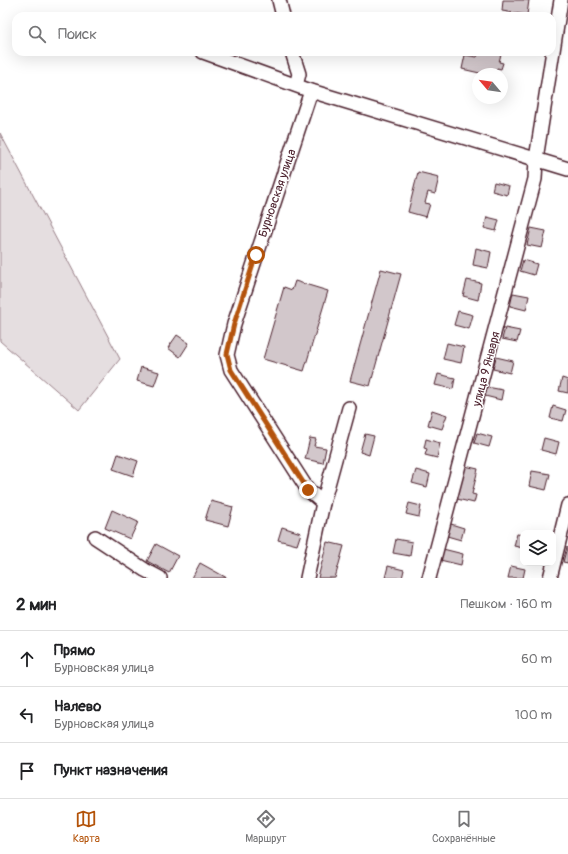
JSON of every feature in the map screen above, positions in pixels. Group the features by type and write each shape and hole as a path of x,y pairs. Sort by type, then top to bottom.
{"street":[{"path":"280,0 282,12"},
{"name":"улица 9 Января","path":"556,32 561,0"},
{"path":"214,56 311,91 568,169"},
{"path":"293,56 299,74 296,85"},
{"name":"улица 9 Января","path":"429,578 535,179 536,159 552,56"},
{"name":"Бурновская улица","path":"311,91 234,324 227,354 231,370 308,490 323,503"},
{"path":"307,578 323,503 349,408"},
{"path":"550,578 568,505"},
{"path":"95,537 145,570 160,578"}],"shaded area":[{"path":"0,133 120,359 79,410 0,341"}],"building":[{"path":"503,0 529,0 527,12 502,11"},
{"path":"465,56 500,56 499,62 503,63 501,68 472,68 472,71 462,69"},
{"path":"418,172 439,177 435,194 428,192 425,203 430,204 426,217 408,212"},
{"path":"494,182 509,186 507,195 492,191"},
{"path":"487,217 499,220 496,231 484,228"},
{"path":"531,228 546,231 542,248 527,245"},
{"path":"476,248 491,252 488,268 473,265"},
{"path":"523,260 537,264 534,275 520,271"},
{"path":"381,269 401,274 370,386 350,381"},
{"path":"467,280 481,283 478,300 463,296"},
{"path":"295,281 328,291 304,371 263,359 284,287 292,290"},
{"path":"513,293 529,296 526,310 510,306"},
{"path":"458,311 473,315 469,329 454,325"},
{"path":"505,328 520,331 517,342 502,339"},
{"path":"177,335 189,343 180,357 168,348"},
{"path":"447,343 464,347 461,363 443,359"},
{"path":"496,357 513,361 510,373 493,369"},
{"path":"141,367 159,372 154,386 137,381"},
{"path":"438,374 455,378 453,389 435,385"},
{"path":"562,378 568,380 568,393 559,391"},
{"path":"487,387 503,390 501,400 485,396"},
{"path":"553,406 566,410 563,421 550,418"},
{"path":"432,410 447,415 442,429 428,425"},
{"path":"477,433 492,437 489,447 474,443"},
{"path":"365,434 374,436 369,455 360,452"},
{"path":"310,438 316,439 314,446 326,448 323,463 305,459"},
{"path":"544,438 559,442 556,454 541,450"},
{"path":"426,439 440,443 437,458 425,455 427,449 424,448"},
{"path":"118,454 138,461 133,476 113,469"},
{"path":"465,466 478,469 472,494 476,495 474,503 457,499"},
{"path":"416,470 430,474 427,487 412,483"},
{"path":"532,471 550,474 546,490 529,486"},
{"path":"211,501 233,507 228,526 205,520"},
{"path":"409,503 421,506 419,517 406,514"},
{"path":"112,510 138,522 130,539 105,528"},
{"path":"451,524 464,528 461,540 447,536"},
{"path":"282,527 301,533 297,545 278,540"},
{"path":"517,534 520,534 520,547 514,546"},
{"path":"396,539 412,542 410,556 393,553"},
{"path":"327,542 344,546 335,578 318,578"},
{"path":"156,544 178,556 169,573 147,561"},
{"path":"567,547 568,548 568,563 563,562"},
{"path":"443,549 463,554 461,565 440,560"},
{"path":"200,563 227,578 192,578"},
{"path":"388,566 404,570 402,578 385,578"},
{"path":"511,566 525,569 523,578 508,578"}],"route":[{"path":"256,255 234,324 227,354 231,370 308,490"}]}
